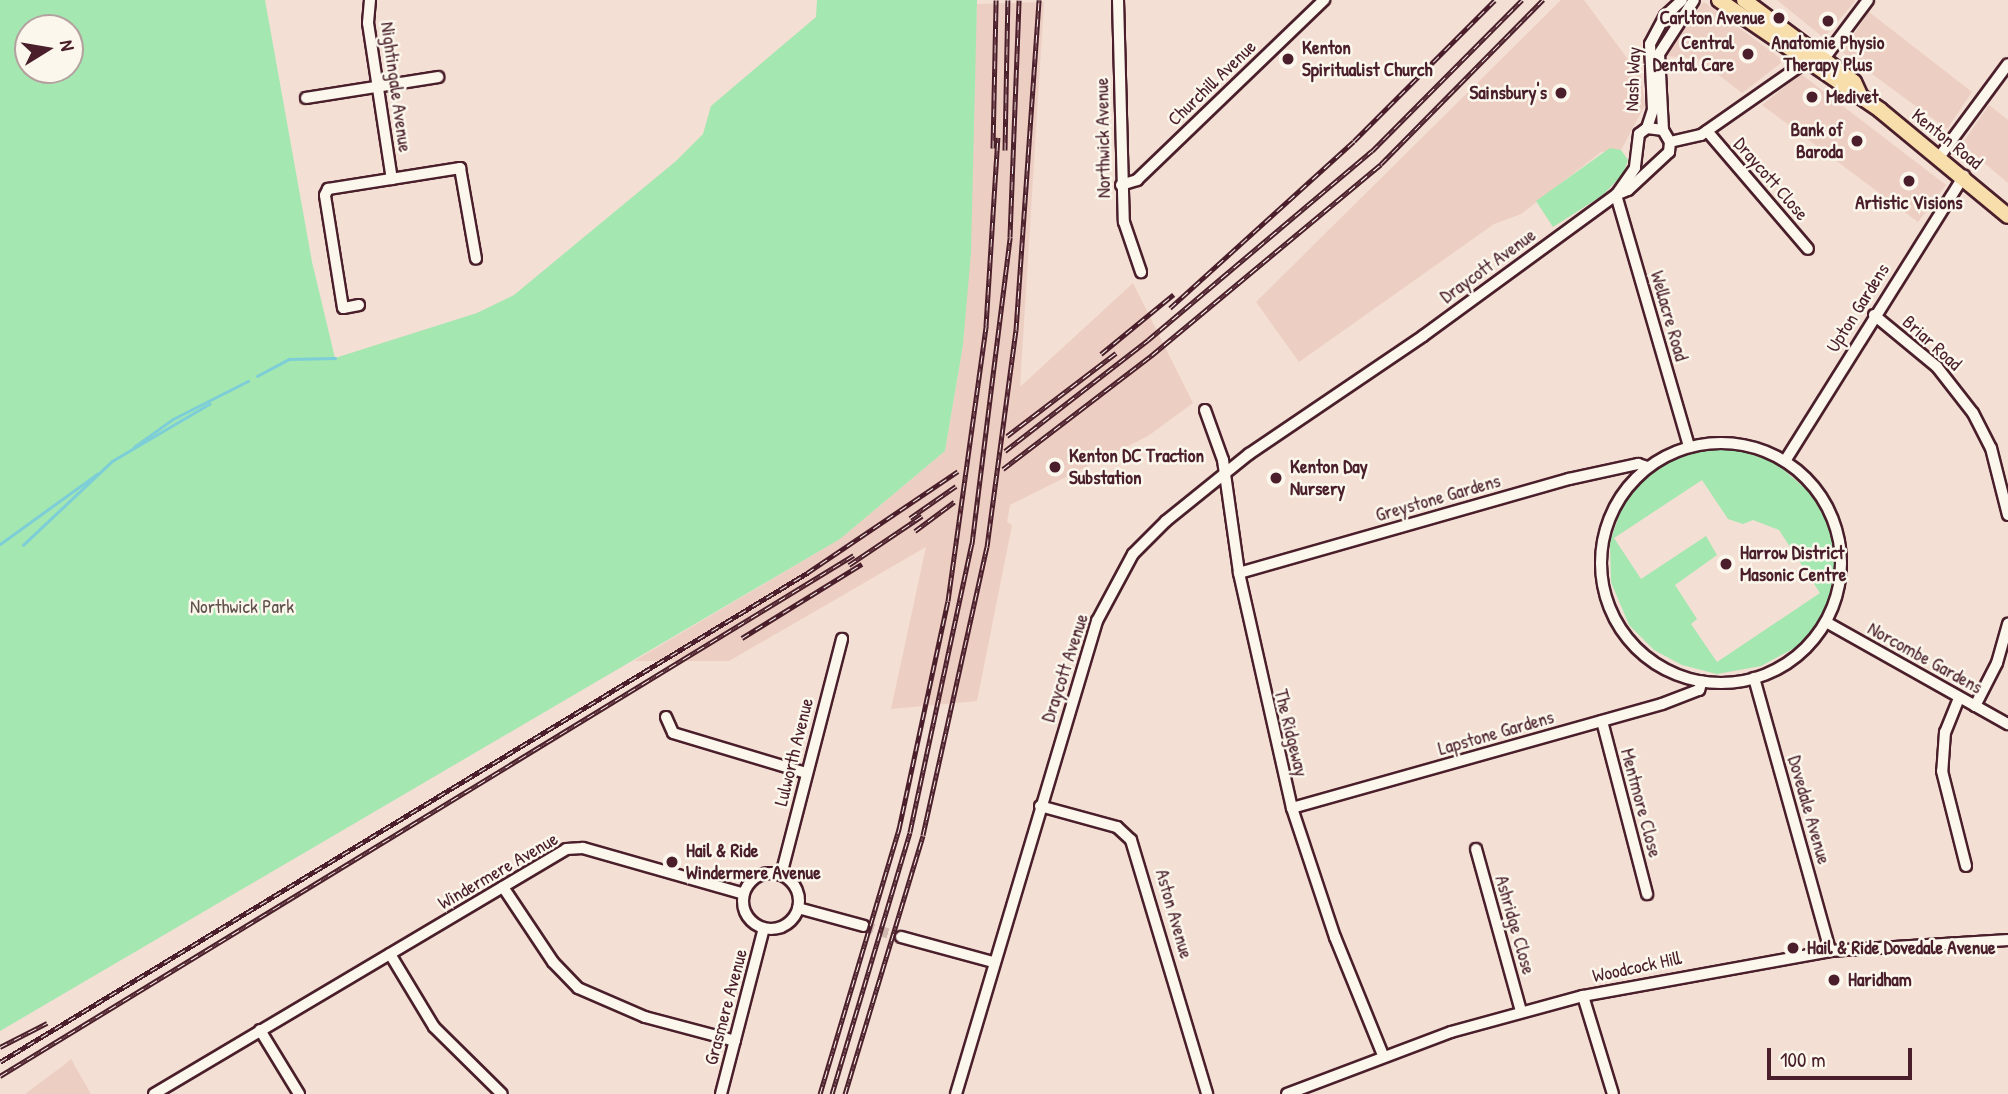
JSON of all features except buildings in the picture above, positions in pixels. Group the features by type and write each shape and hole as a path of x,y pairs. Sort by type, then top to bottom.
{"main road":[{"name":"Kenton Road","path":"1719,0 1860,95 1940,156 2008,216"},
{"name":"Kenton Road","path":"1744,0 1854,82 1860,95"}],"street":[{"name":"Nightingale Avenue","path":"370,0 369,23 392,178"},
{"name":"Northwick Avenue","path":"1118,0 1124,222 1141,272"},
{"name":"Churchill Avenue","path":"1121,185 1137,180 1324,0"},
{"path":"1665,16 1668,0"},
{"name":"Nash Way","path":"1647,128 1653,110 1648,55 1665,16 1682,0"},
{"name":"Nash Way","path":"1663,130 1659,54 1694,0"},
{"path":"1824,60 1868,0"},
{"path":"1647,128 1663,130 1670,142 1707,131 1748,98 1807,61"},
{"path":"1940,156 2008,64"},
{"path":"306,97 438,77"},
{"name":"Draycott Avenue","path":"1618,200 1639,156 1637,138 1647,128"},
{"name":"Draycott Close","path":"1707,131 1808,249"},
{"name":"Draycott Avenue","path":"956,1094 993,962 1097,621 1133,554 1149,535 1226,472 1618,200 1655,162 1667,156 1670,142"},
{"path":"1639,156 1655,162"},
{"name":"Nightingale Avenue","path":"359,305 343,308 325,195 328,189 460,168 475,259"},
{"name":"Upton Gardens","path":"1785,461 1874,315 1964,176"},
{"name":"Wellacre Road","path":"1618,200 1689,447"},
{"name":"Briar Road","path":"1874,315 1937,367 1973,413 1991,449 2008,515"},
{"name":"The Ridgeway","path":"1205,410 1226,472 1238,573 1292,808 1335,937 1383,1055"},
{"path":"1729,443 1785,461 1814,487 1837,529 1841,576 1826,622 1786,664 1754,678 1702,681 1680,676 1646,657 1621,630 1601,580 1600,557 1609,517 1632,480 1648,467 1689,447 1729,443"},
{"name":"Greystone Gardens","path":"1238,573 1569,479 1638,464 1648,467"},
{"name":"Norcombe Gardens","path":"1826,622 2008,724"},
{"path":"1975,706 1997,663 2008,624"},
{"name":"Lulworth Avenue","path":"781,875 842,639"},
{"name":"Dovedale Avenue","path":"1754,678 1830,951"},
{"name":"Lapstone Gardens","path":"1292,808 1686,696 1699,690 1702,681"},
{"path":"1959,698 1945,732 1942,771 1966,866"},
{"path":"666,717 673,733 806,773"},
{"name":"Mentmore Close","path":"1602,721 1647,894"},
{"name":"Aston Avenue","path":"1040,806 1116,827 1136,848 1207,1094"},
{"name":"Windermere Avenue","path":"154,1094 566,849 583,848 744,894"},
{"name":"Ashridge Close","path":"1476,849 1521,1011"},
{"path":"781,875 794,886 798,908 787,924 764,928 748,918 744,894 755,878 781,875"},
{"path":"503,887 553,962 578,988 645,1017 736,1041"},
{"path":"798,908 864,926"},
{"name":"Grasmere Avenue","path":"721,1094 764,928"},
{"path":"901,937 993,962"},
{"name":"Woodcock Hill","path":"1287,1094 1383,1055 1521,1011 1583,996 1830,951 2008,940"},
{"path":"390,954 434,1027 502,1094"},
{"path":"1583,996 1613,1094"},
{"path":"260,1030 299,1094"}],"shaded area":[{"path":"1561,0 1584,0 1641,77 1645,105 1621,150 1601,152 1521,214 1494,224 1299,362 1256,302"},
{"path":"1777,0 1854,0 1855,1 1824,38"},
{"path":"1044,2 1020,387 1133,283 1193,403 1148,436 1010,505 1007,522 1012,525 977,701 891,709 926,547 729,661 634,661 840,539 945,451 963,345 977,4"},
{"path":"1704,2 1780,58 1781,63 1742,93 1698,59 1667,56 1671,42"},
{"path":"1869,12 1972,92 1947,129 1842,52"},
{"path":"1801,74 1946,185 1918,222 1762,105"},
{"path":"1989,105 2008,120 2008,183 1962,144"},
{"path":"71,1059 91,1094 25,1094 64,1065"}],"green space":[{"name":"Northwick Park","path":"0,0 265,0 312,262 335,358 477,313 514,295 676,161 703,134 711,106 816,17 817,0 977,0 971,252 963,345 945,451 840,539 0,1031"},
{"path":"1610,148 1621,150 1628,160 1623,174 1603,195 1553,227 1536,201"},
{"path":"1731,448 1775,462 1817,499 1833,539 1835,583 1822,618 1800,645 1761,666 1717,674 1682,665 1654,650 1629,625 1611,582 1610,542 1623,504 1645,476 1685,453","holes":["1702,480 1728,519 1743,524 1753,520 1779,530 1820,593 1717,662 1691,624 1697,619 1675,585 1717,555 1706,536 1641,579 1614,538"]}],"waterway":[{"path":"257,376 289,359 335,358"},
{"path":"134,447 173,419 248,381"},
{"path":"23,545 112,461 209,404"},
{"path":"0,544 97,474"}],"tunnel":[{"path":"864,926 901,937"}],"railway":[{"path":"993,148 996,0"},
{"path":"1005,150 1008,0"},
{"path":"832,1094 910,832 972,544 1010,237 1019,0"},
{"path":"845,1094 923,835 987,547 1016,330 1039,0"},
{"path":"1170,308 1354,141 1495,0"},
{"path":"1005,451 1148,340 1372,151 1522,0"},
{"path":"1003,469 1152,355 1381,164 1543,0"},
{"path":"820,1094 899,829 948,601 986,326 998,137"},
{"path":"1101,354 1174,294"},
{"path":"1007,436 1116,353"},
{"path":"0,1062 807,573 958,471"},
{"path":"910,518 956,486"},
{"path":"915,531 954,502"},
{"path":"849,565 922,516"},
{"path":"0,1076 854,555"},
{"path":"742,638 862,564"},
{"path":"0,1047 47,1023"}],"place":[{"name":"Carlton Avenue","path":"1779,18"},
{"name":"Anatomie Physio Therapy Plus","path":"1828,21"},
{"name":"Central Dental Care","path":"1748,54"},
{"name":"Kenton Spiritualist Church","path":"1288,59"},
{"name":"Sainsbury's","path":"1561,93"},
{"name":"Medivet","path":"1812,97"},
{"name":"Bank of Baroda","path":"1857,141"},
{"name":"Artistic Visions","path":"1909,181"},
{"name":"Kenton DC Traction Substation","path":"1055,467"},
{"name":"Kenton Day Nursery","path":"1276,478"},
{"name":"Harrow District Masonic Centre","path":"1726,564"},
{"name":"Hail & Ride Windermere Avenue","path":"672,862"},
{"name":"Hail & Ride Dovedale Avenue","path":"1793,948"},
{"name":"Haridham","path":"1834,980"}]}
